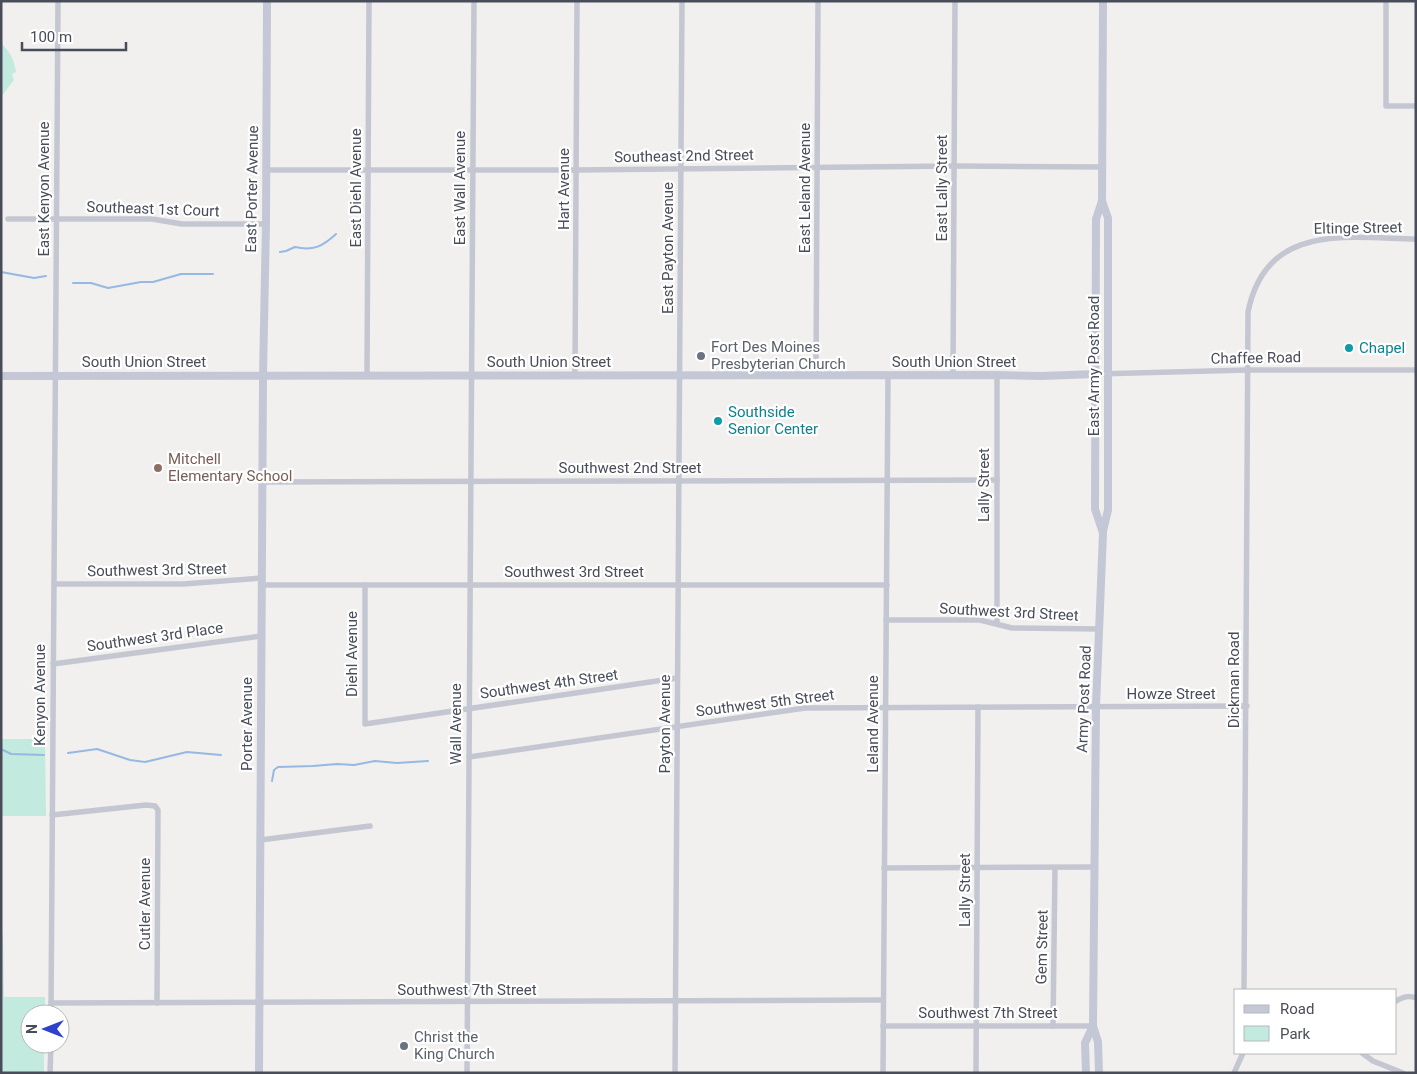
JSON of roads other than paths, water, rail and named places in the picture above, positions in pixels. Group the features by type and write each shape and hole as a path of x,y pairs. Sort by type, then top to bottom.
{"street":[{"name":"East Kenyon Avenue","path":"55,376 58,1"},
{"name":"East Porter Avenue","path":"263,376 267,1"},
{"name":"East Diehl Avenue","path":"367,376 369,1"},
{"name":"East Wall Avenue","path":"471,376 474,1"},
{"name":"Hart Avenue","path":"575,376 578,1"},
{"name":"East Payton Avenue","path":"680,376 682,1"},
{"name":"East Leland Avenue","path":"816,375 818,1"},
{"name":"East Lally Street","path":"953,375 956,1"},
{"name":"East Army Post Road","path":"1103,1 1101,167 1102,201 1108,218 1108,510 1103,533"},
{"path":"1386,1 1386,106 1416,106"},
{"name":"Southeast 2nd Street","path":"266,170 576,170 954,166 1101,167"},
{"name":"East Army Post Road","path":"1096,374 1096,219 1102,201"},
{"name":"Southeast 1st Court","path":"8,219 152,219 182,224 266,224"},
{"name":"Eltinge Street","path":"1248,370 1248,312 1251,299 1259,279 1275,260 1295,246 1318,239 1416,239"},
{"name":"Chaffee Road","path":"1096,374 1248,370 1416,370"},
{"name":"Dickman Road","path":"1244,989 1248,370"},
{"name":"South Union Street","path":"1,376 1041,376 1096,374"},
{"name":"Army Post Road","path":"1096,374 1095,509 1103,533 1096,706 1093,1026 1098,1042 1099,1073"},
{"name":"Leland Avenue","path":"883,1073 888,375"},
{"name":"Lally Street","path":"997,375 997,624"},
{"name":"Kenyon Avenue","path":"51,1003 55,376"},
{"name":"Porter Avenue","path":"259,1073 263,376"},
{"name":"Wall Avenue","path":"467,1073 471,376"},
{"name":"Payton Avenue","path":"675,1073 680,376"},
{"name":"Southwest 2nd Street","path":"262,482 997,480"},
{"name":"Southwest 3rd Street","path":"54,584 262,582 365,585 886,585"},
{"name":"Diehl Avenue","path":"365,585 365,724"},
{"name":"Southwest 3rd Street","path":"886,620 980,620 1012,628 1100,629"},
{"name":"Southwest 3rd Place","path":"53,664 261,636"},
{"name":"Southwest 4th Street","path":"365,724 677,678"},
{"name":"Howze Street","path":"1096,706 1247,706"},
{"name":"Southwest 5th Street","path":"469,757 805,708 1096,706"},
{"name":"Lally Street","path":"976,1073 978,707"},
{"name":"Cutler Avenue","path":"52,815 146,804 155,806 158,814 157,1003"},
{"path":"260,840 370,826"},
{"path":"884,868 1095,867"},
{"name":"Gem Street","path":"1053,1026 1055,868"},
{"path":"1397,1000 1402,997 1410,996 1416,998"},
{"name":"Southwest 7th Street","path":"51,1003 883,1000"},
{"name":"Southwest 7th Street","path":"883,1026 1093,1026"},
{"name":"Army Post Road","path":"1086,1073 1086,1043 1093,1026"},
{"path":"50,1073 51,1054"},
{"path":"1234,1073 1243,1054"},
{"path":"1363,1054 1373,1061 1403,1073"}],"waterway":[{"path":"280,252 295,247 317,247 336,234"},
{"path":"1,272 34,278 46,276"},
{"path":"73,283 91,283 108,288 141,282 153,282 181,274 213,274"},
{"path":"1,749 11,754 44,755"},
{"path":"68,753 97,749 130,760 145,762 187,752 221,755"},
{"path":"272,781 274,770 278,767 354,765 375,761 397,763 428,761"}],"place":[{"name":"Chapel","path":"1349,348"},
{"name":"Fort Des Moines Presbyterian Church","path":"701,356"},
{"name":"Southside Senior Center","path":"718,421"},
{"name":"Mitchell Elementary School","path":"158,468"},
{"name":"Christ the King Church","path":"404,1046"}]}
